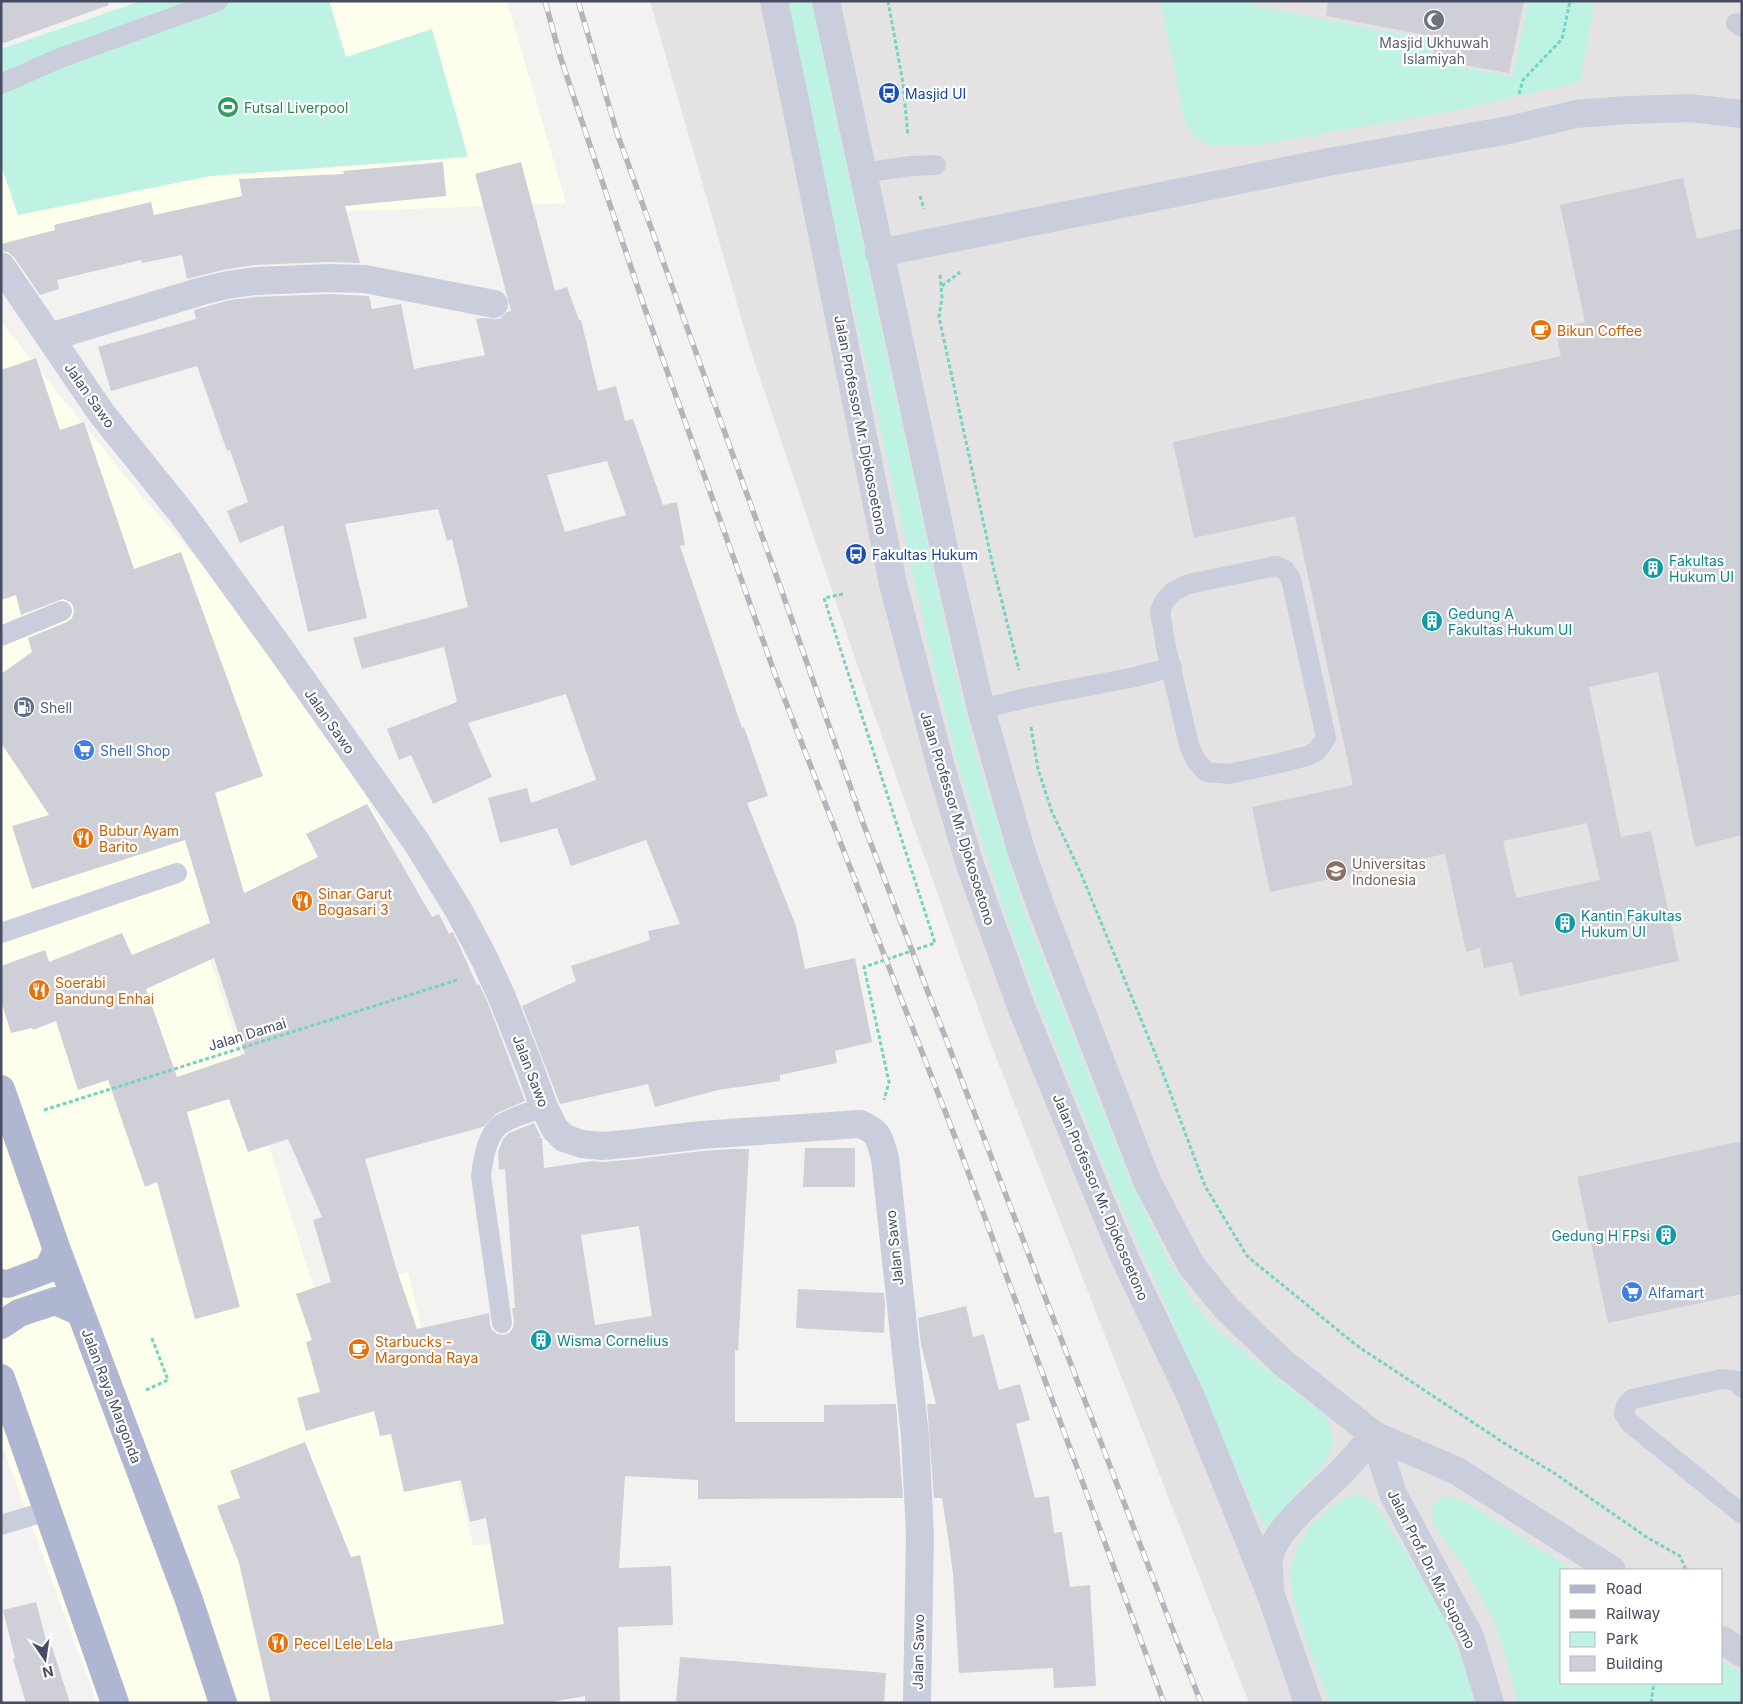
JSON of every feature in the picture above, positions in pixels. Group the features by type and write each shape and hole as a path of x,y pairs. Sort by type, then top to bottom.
{"main road":[{"name":"Jalan Raya Margonda","path":"1,1088 57,1250 189,1600 223,1703"},
{"path":"1,1283 8,1284 48,1269 57,1250"},
{"path":"1,1325 19,1313 55,1301 80,1312"},
{"path":"1,1378 115,1703"}],"street":[{"name":"Jalan Professor Mr. Djokosoetono","path":"774,1 893,584 935,748 969,862 991,926 1037,1046 1125,1259 1192,1399 1270,1595"},
{"path":"826,1 879,253 981,709 1021,850 1147,1181 1191,1265 1226,1308 1281,1361 1374,1435 1457,1472 1610,1569"},
{"path":"879,253 1325,163 1510,130 1576,114 1690,108 1742,114"},
{"name":"Jalan Sawo","path":"1,266 102,414 184,516 417,843 459,911 489,970 501,995 544,1108 556,1129 564,1138 582,1144 602,1146 701,1135 860,1124 873,1129 885,1158 915,1436 920,1534 917,1703"},
{"path":"50,337 202,291 255,281 330,278 365,279 494,304"},
{"path":"1308,1703 1270,1595 1269,1559 1274,1546 1283,1532 1374,1435"},
{"name":"Jalan Prof. Dr. Mr. Supomo","path":"1374,1435 1392,1494 1470,1637 1490,1703"},
{"path":"1723,1641 1742,1653"}],"lane":[{"path":"1,84 60,58 218,1"},
{"path":"862,172 936,165"},
{"path":"1276,566 1285,570 1292,579 1326,738 1318,751 1307,756 1228,774 1206,772 1195,760 1189,745 1172,667 1160,611 1165,600 1174,590 1189,584 1253,570 1276,566"},
{"path":"1,636 62,611"},
{"path":"981,709 1026,698 1135,677 1172,667"},
{"path":"1,932 177,873"},
{"path":"502,1323 481,1176 484,1158 494,1132 503,1123 544,1108"},
{"path":"1742,1388 1737,1381 1721,1379 1632,1399 1626,1405 1624,1414 1630,1423 1742,1514"},
{"path":"1,1525 47,1511"}],"path":[{"path":"888,1 903,83 911,166 923,207 929,217 942,286 939,317 992,562 1026,698 1038,769 1052,812 1082,876 1161,1068 1205,1186 1247,1256 1356,1345 1504,1443 1554,1473 1648,1538 1680,1556 1686,1569"},
{"path":"1510,130 1523,80 1562,39 1570,1"},
{"path":"843,594 824,598 935,943 864,967 889,1082 881,1106 872,1117 860,1124"},
{"name":"Jalan Damai","path":"12,1120 489,970"},
{"path":"115,1405 168,1380 151,1336"},
{"path":"1651,1703 1654,1684"}],"shaded area":[{"name":"Futsal Liverpool","path":"269,1 507,1 566,203 151,219 1,256 1,85"},
{"name":"Universitas Indonesia","path":"650,1 1742,1 1742,1703 1249,1703 987,1034 872,708 751,352"},
{"path":"1,322 141,496 309,683 402,867 206,946 316,1295 408,1272 473,1545 563,1544 569,1703 97,1703 1,1442"}],"green space":[{"name":"Futsal Liverpool","path":"141,1 329,1 346,57 432,29 468,157 211,176 18,215 1,165 1,49"},
{"path":"785,1 811,1 953,662 978,761 1026,916 1133,1187 1167,1257 1191,1299 1214,1328 1327,1417 1333,1440 1329,1455 1325,1462 1266,1528 1251,1504 1211,1409 1187,1358 1116,1194 1038,1004 1008,922 958,764 933,665"},
{"path":"1161,1 1256,1 1255,6 1432,40 1428,61 1513,77 1528,1 1595,1 1580,82 1456,110 1251,146 1211,146 1194,136 1184,120"},
{"path":"1356,1494 1368,1498 1380,1512 1439,1607 1455,1642 1469,1681 1474,1703 1331,1703 1309,1651 1295,1605 1289,1572 1297,1549 1312,1524 1340,1500"},
{"path":"1444,1496 1464,1501 1570,1569 1560,1569 1560,1684 1723,1684 1723,1662 1742,1674 1742,1703 1518,1703 1506,1656 1494,1621 1464,1566 1432,1521 1431,1506"}],"building":[{"path":"1,1 108,1 109,5 1,44"},
{"name":"Masjid Ukhuwah Islamiyah","path":"1328,1 1524,1 1509,73 1432,59 1436,37 1326,16"},
{"path":"443,162 446,196 345,206 360,263 329,262 254,265 187,279 182,255 142,263 141,260 57,280 59,289 40,295 14,257 8,252 1,251 1,244 55,230 54,225 151,202 154,215 242,196 239,179 344,174 343,171"},
{"path":"521,162 555,291 567,287 579,320 581,320 598,391 616,386 625,421 633,419 663,505 677,502 685,545 680,546 742,728 744,727 768,796 747,803 796,926 805,969 855,958 872,1042 835,1051 837,1063 780,1075 780,1081 718,1090 655,1107 648,1084 560,1104 522,1006 576,981 571,966 650,940 648,931 680,924 646,840 571,866 557,828 500,843 488,798 527,788 531,803 596,780 566,694 468,723 492,777 433,804 411,755 399,760 387,729 457,702 444,647 362,669 353,638 468,607 452,539 447,541 438,509 345,524 367,618 308,632 283,525 240,543 227,511 248,502 230,450 227,451 197,366 111,391 98,347 196,319 194,310 230,300 256,297 330,294 369,296 372,309 401,304 414,369 485,355 476,319 499,319 511,311 475,174","holes":["607,461 626,515 565,532 547,475"]},
{"path":"1683,178 1697,239 1742,228 1742,835 1695,847 1658,672 1589,687 1621,837 1651,831 1679,961 1520,996 1512,962 1484,968 1480,948 1466,952 1445,854 1270,892 1252,807 1353,785 1295,516 1194,538 1173,442 1561,356 1555,329 1585,322 1560,205","holes":["1587,823 1600,880 1516,898 1503,841"]},
{"path":"36,358 60,430 84,422 134,569 181,552 263,776 215,793 244,893 318,857 306,834 367,804 432,917 439,914 449,934 453,932 477,985 479,984 487,1001 525,1101 497,1113 483,1127 365,1159 396,1268 417,1329 489,1313 490,1325 497,1334 504,1335 513,1328 512,1308 515,1308 505,1169 499,1170 498,1152 503,1139 509,1133 534,1123 541,1137 538,1138 542,1138 544,1168 592,1161 603,1162 702,1151 749,1149 738,1351 735,1350 735,1422 824,1422 824,1405 896,1404 903,1498 698,1499 698,1480 625,1476 619,1568 671,1566 673,1625 618,1627 620,1703 585,1703 585,1696 547,1703 271,1703 239,1563 217,1506 240,1498 230,1471 305,1442 351,1557 360,1555 381,1644 504,1624 486,1518 470,1522 461,1480 404,1492 391,1434 380,1436 374,1411 306,1431 297,1398 320,1392 306,1342 312,1340 296,1294 331,1282 313,1220 322,1217 288,1139 248,1152 229,1099 187,1112 240,1307 195,1319 157,1182 145,1187 108,1080 78,1090 56,1021 33,1030 32,1028 11,1033 1,1001 1,966 45,950 49,962 122,933 132,955 210,923 185,840 32,889 12,826 49,815 1,743 1,674 32,652 28,638 67,622 72,618 74,612 70,602 63,599 21,615 16,595 1,600 1,370","holes":["214,958 245,1054 177,1077 146,989","639,1226 652,1316 595,1325 581,1235"]},
{"name":"Gedung H FPsi","path":"1742,1141 1742,1294 1608,1323 1577,1177"},
{"path":"805,1148 855,1148 855,1187 803,1187"},
{"path":"798,1289 884,1293 884,1333 796,1328"},
{"path":"966,1306 973,1337 984,1334 999,1390 1020,1384 1030,1420 1016,1424 1035,1498 1049,1496 1054,1533 1062,1532 1070,1587 1090,1585 1096,1686 1054,1688 1053,1668 959,1673 953,1574 949,1543 942,1498 934,1498 927,1404 936,1404 921,1345 918,1318"},
{"path":"36,1602 48,1648 52,1647 70,1703 26,1703 13,1659 15,1658 3,1610"},
{"path":"680,1657 886,1673 884,1703 676,1703"}],"railway":[{"path":"545,1 560,56 645,309 776,677 957,1142 1164,1703"},
{"path":"578,1 617,133 863,823 1201,1703"}],"place":[{"name":"Masjid Ukhuwah Islamiyah","path":"1434,20"},
{"name":"Masjid UI","path":"889,93"},
{"name":"Futsal Liverpool","path":"228,107"},
{"name":"Bikun Coffee","path":"1541,330"},
{"name":"Fakultas Hukum","path":"856,554"},
{"name":"Fakultas Hukum UI","path":"1653,568"},
{"name":"Gedung A Fakultas Hukum UI","path":"1432,621"},
{"name":"Shell","path":"24,707"},
{"name":"Shell Shop","path":"84,750"},
{"name":"Bubur Ayam Barito","path":"83,838"},
{"name":"Universitas Indonesia","path":"1336,871"},
{"name":"Sinar Garut Bogasari 3","path":"302,901"},
{"name":"Kantin Fakultas Hukum UI","path":"1565,923"},
{"name":"Soerabi Bandung Enhai","path":"39,990"},
{"name":"Gedung H FPsi","path":"1666,1235"},
{"name":"Alfamart","path":"1632,1292"},
{"name":"Wisma Cornelius","path":"541,1340"},
{"name":"Starbucks - Margonda Raya","path":"359,1349"},
{"name":"Pecel Lele Lela","path":"278,1643"}]}
